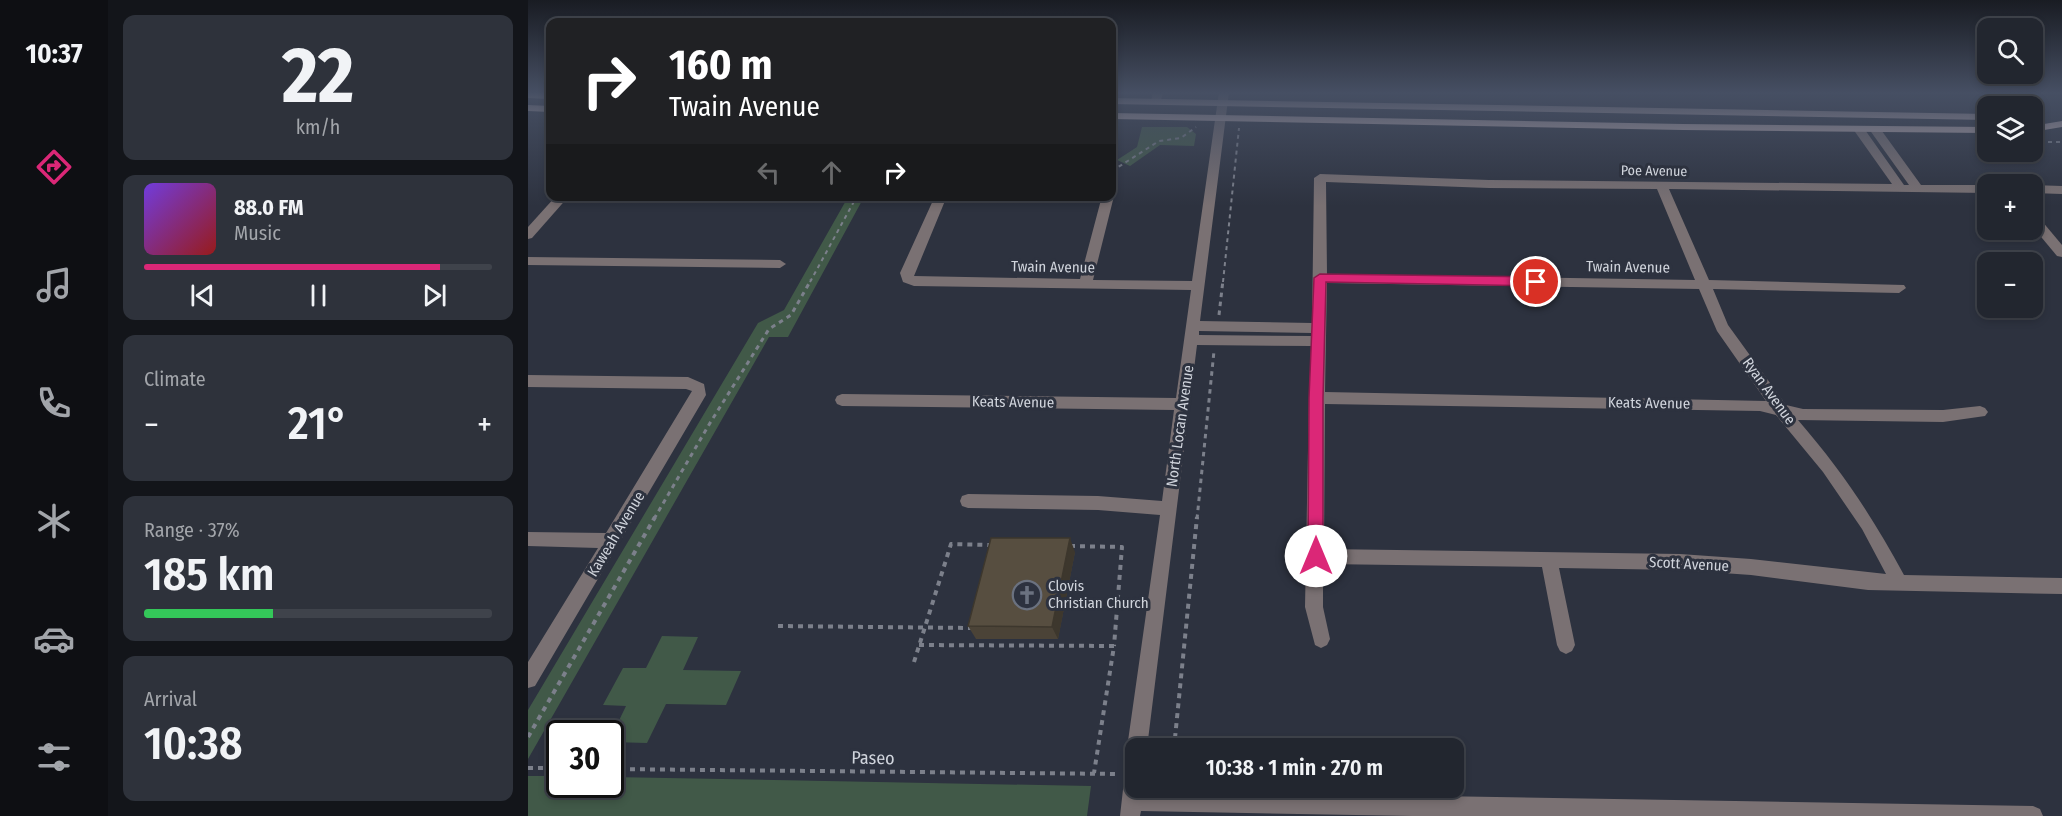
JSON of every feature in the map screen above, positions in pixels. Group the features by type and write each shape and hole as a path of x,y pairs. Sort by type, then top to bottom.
{"main road":[{"path":"2043,130 2062,131"}],"street":[{"name":"North Locan Avenue","path":"1138,738 1219,130"},
{"path":"1860,130 1900,188"},
{"path":"1876,130 1917,188"},
{"name":"Poe Avenue","path":"1320,278 1320,178 1662,186 1977,189"},
{"name":"Ryan Avenue","path":"1662,186 1722,327 1781,410 1829,467 1868,524 1899,582"},
{"path":"2043,189 2062,190"},
{"path":"528,236 559,201"},
{"name":"Twain Avenue","path":"939,201 909,266 908,279 928,282 1199,286"},
{"path":"1085,284 1107,201"},
{"path":"2043,230 2062,253"},
{"path":"528,261 780,264"},
{"path":"1320,278 1316,398 1314,607 1321,639"},
{"name":"Twain Avenue","path":"1320,278 1899,288"},
{"path":"1193,333 1319,335"},
{"name":"Kaweah Avenue","path":"528,381 688,383 699,388 699,395 528,679"},
{"name":"Keats Avenue","path":"1316,398 1760,405 1803,415 1943,416 1980,412"},
{"name":"Keats Avenue","path":"842,400 1183,404"},
{"path":"968,501 1098,503 1128,507 1168,508"},
{"path":"528,539 611,541"},
{"name":"Scott Avenue","path":"1316,556 1680,562 1751,567 1868,582 2062,586"},
{"path":"1549,560 1566,645"},
{"path":"1131,809 2033,816"}],"path":[{"path":"1116,168 1159,141 1176,139 1193,130"},
{"path":"1217,318 1220,311 1239,130"},
{"path":"2043,142 2062,142"},
{"path":"528,737 710,423 769,329 796,308 854,201"},
{"path":"1175,738 1214,350"},
{"path":"914,663 951,544 997,545"},
{"path":"1065,546 1122,547 1114,646 1094,773"},
{"path":"778,626 976,628 972,645"},
{"path":"919,645 1114,646"},
{"path":"528,768 546,768"},
{"name":"Paseo","path":"624,769 1094,773 1125,770"}],"green space":[{"path":"1141,130 1191,130 1196,134 1194,146 1160,145 1130,166 1117,160 1137,147"},
{"path":"846,201 862,201 788,337 769,337 550,720 546,720 546,727 528,759 528,710 758,323 784,310"},
{"path":"662,636 698,637 683,670 741,671 726,705 666,704 647,743 624,742 624,720 619,720 626,706 603,705 623,668 646,668"},
{"path":"528,776 546,776 546,798 624,798 624,777 1091,786 1087,816 528,816"}],"building":[{"name":"Clovis Christian Church","path":"991,538 1070,538 1052,627 968,626"}],"place":[{"name":"Clovis Christian Church","path":"1027,595"}],"route":[{"path":"1316,556 1316,398 1320,278 1536,282"}]}
